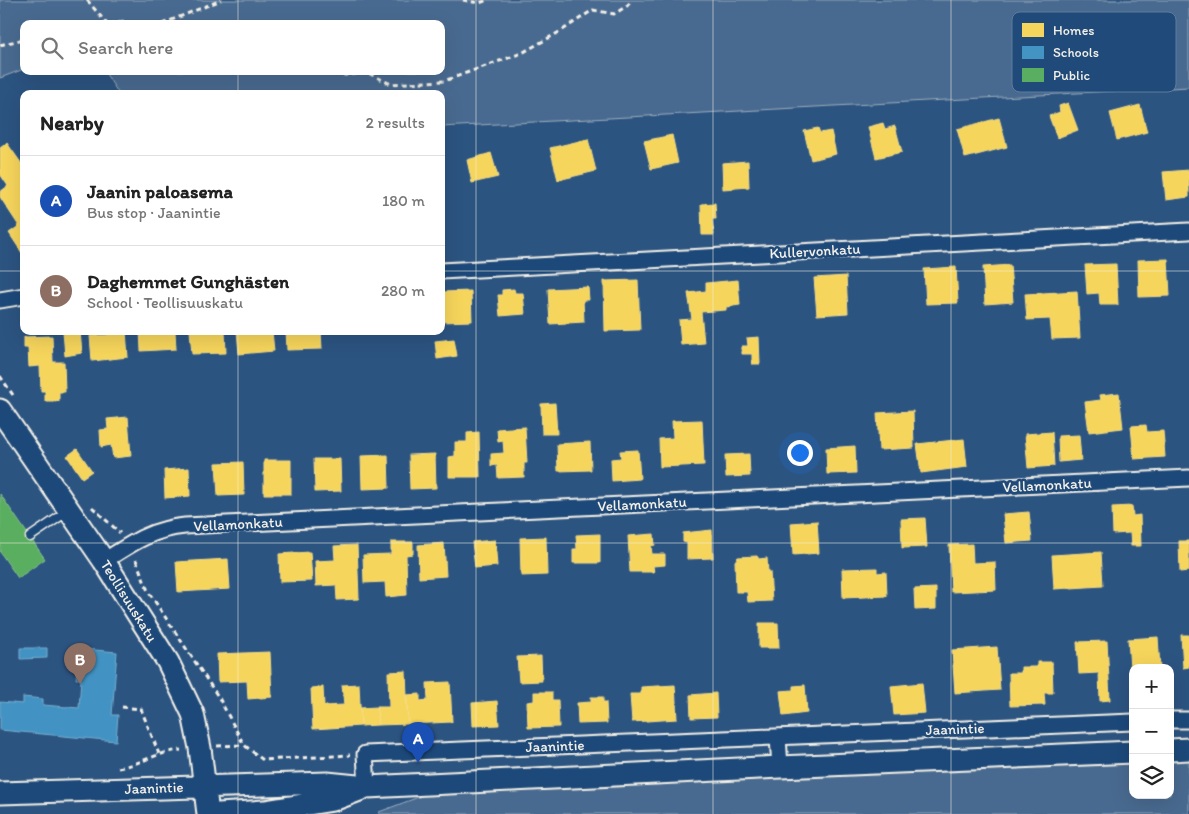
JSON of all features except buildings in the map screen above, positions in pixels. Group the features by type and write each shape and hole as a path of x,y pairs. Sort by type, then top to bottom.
{"main road":[{"name":"Teollisuuskatu","path":"0,410 104,561 159,647 183,692 193,714 197,732 208,814"},
{"path":"1174,750 1189,749"},
{"name":"Jaanintie","path":"0,793 327,783 367,788 780,767 1129,752"},
{"name":"Jaanintie","path":"219,814 265,811 333,800 367,788"}],"street":[{"name":"Kullervonkatu","path":"445,271 1189,231"},
{"path":"0,300 20,297"},
{"name":"Vellamonkatu","path":"104,561 145,536 169,528 185,526 1189,478"},
{"path":"1174,720 1189,720"},
{"name":"Jaanintie","path":"365,754 1129,722"},
{"path":"778,737 780,767"},
{"path":"365,754 367,788"}],"lane":[{"path":"30,537 69,510"}],"path":[{"path":"87,0 104,20"},
{"path":"172,20 221,0"},
{"path":"463,0 479,3 488,0"},
{"path":"372,75 391,84 444,81 522,54 593,10 614,14 627,6 632,0"},
{"path":"0,45 20,40"},
{"path":"135,557 148,591 219,698 244,745 263,760 365,754"},
{"path":"122,707 141,709 159,754"},
{"path":"232,745 244,745"}],"shaded area":[{"path":"0,0 1189,0 1189,87 1176,88 1176,12 1012,12 1012,92 1096,92 445,127 445,90 116,90 107,75 445,75 445,20 20,20 20,70 0,78"},
{"path":"1189,760 1189,814 379,814 379,812 432,792 1129,763 1129,799 1174,799 1174,761"}],"place":[{"name":"Daghemmet Gunghästen","path":"80,684"},
{"name":"Jaanin paloasema","path":"418,763"}]}
